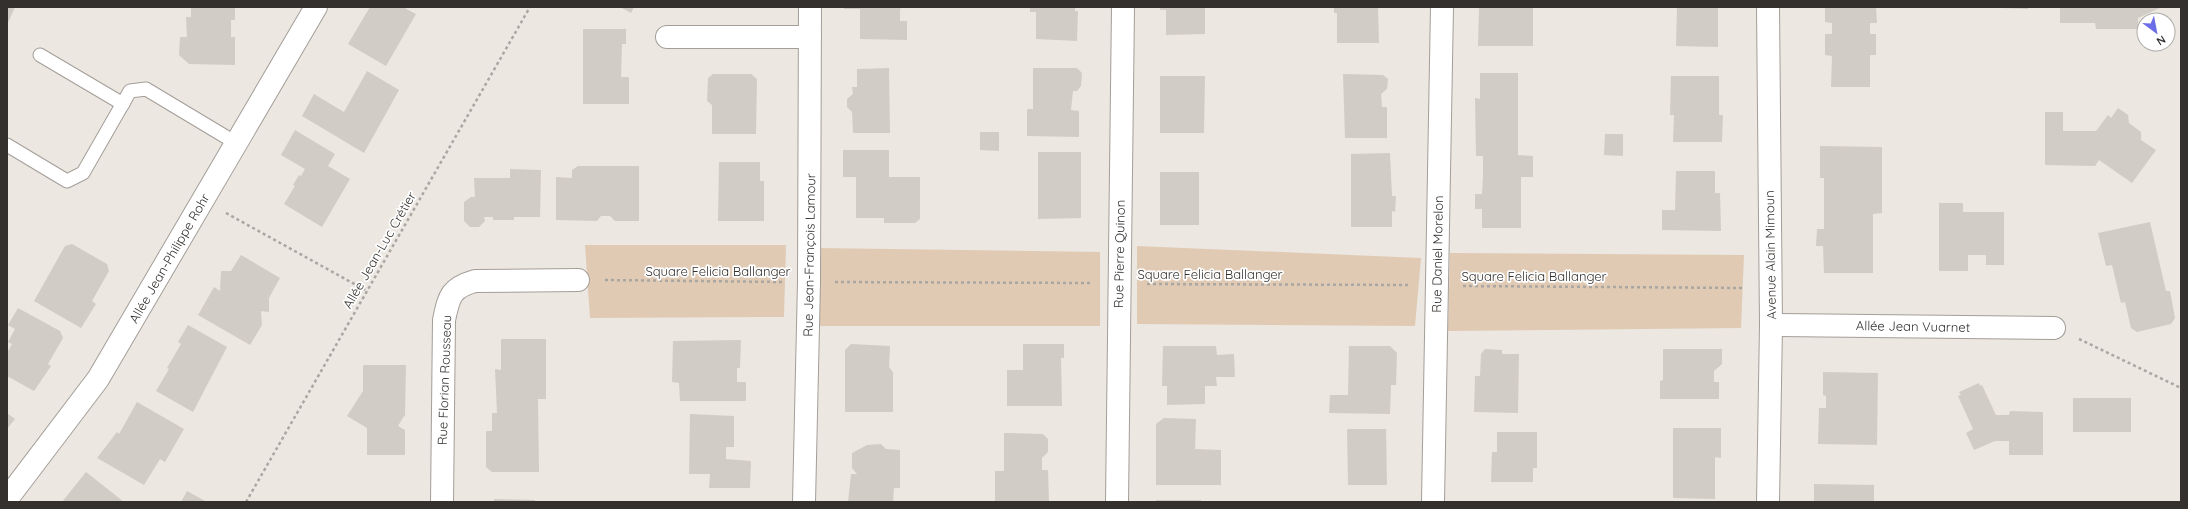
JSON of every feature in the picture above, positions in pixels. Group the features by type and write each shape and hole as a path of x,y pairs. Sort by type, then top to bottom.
{"street":[{"name":"Allée Jean-Philippe Rohr","path":"7,499 98,379 316,7"},
{"name":"Rue Jean-François Lamour","path":"804,502 810,282 810,7"},
{"name":"Rue Pierre Quinon","path":"1117,502 1118,284 1124,7"},
{"name":"Rue Daniel Morelon","path":"1432,502 1442,7"},
{"name":"Avenue Alain Mimoun","path":"1768,7 1771,325 1768,502"},
{"path":"667,36 810,38"},
{"name":"Rue Florian Rousseau","path":"442,502 444,320 449,297 460,285 475,281 578,280"},
{"name":"Allée Jean Vuarnet","path":"1771,325 2054,328"}],"lane":[{"path":"40,56 123,104"},
{"path":"7,145 67,181 83,173 130,91 146,89 236,143"}],"path":[{"name":"Allée Jean-Luc Crétier","path":"246,502 530,7"},
{"path":"203,200 367,291"},
{"name":"Square Felicia Ballanger","path":"578,280 1770,288"},
{"path":"2054,328 2181,388"}],"shaded area":[{"path":"585,245 786,245 784,317 590,318"},
{"path":"1137,246 1421,258 1415,326 1137,324"},
{"path":"817,248 1100,252 1100,326 817,326"},
{"path":"1450,253 1744,255 1741,328 1448,331"}],"building":[{"path":"7,7 15,7 7,25"},
{"path":"191,7 235,7 235,20 231,20 231,37 235,37 235,65 189,64 179,55 180,37 187,37 186,17 191,17"},
{"path":"370,7 403,7 416,14 386,66 348,44"},
{"path":"620,7 634,7 631,13"},
{"path":"844,7 902,7 900,9 900,21 907,21 907,40 860,39 860,9 844,9"},
{"path":"1030,7 1075,7 1075,11 1078,11 1077,41 1036,39 1036,12 1030,12"},
{"path":"1160,7 1205,7 1205,34 1166,35 1166,10 1160,10"},
{"path":"1334,7 1378,7 1379,43 1337,43 1337,13 1334,13"},
{"path":"1479,7 1533,7 1533,46 1478,46"},
{"path":"1677,7 1718,7 1718,47 1676,46"},
{"path":"1825,7 1876,7 1877,23 1870,23 1870,34 1876,34 1876,55 1870,55 1870,87 1831,87 1832,56 1825,55 1825,34 1832,34 1832,23 1825,22"},
{"path":"2028,7 2028,9 2002,8"},
{"path":"2060,7 2162,7 2151,12 2136,12 2136,29 2096,29 2095,23 2060,23"},
{"path":"583,29 626,29 626,44 622,44 621,77 629,77 629,104 583,104"},
{"path":"889,68 890,133 853,133 852,112 847,107 847,99 853,94 852,87 857,87 857,69"},
{"path":"1033,68 1077,68 1082,73 1081,86 1077,91 1073,91 1071,110 1079,111 1079,137 1027,136 1027,109 1033,109"},
{"path":"367,71 399,90 364,153 302,116 314,94 344,112"},
{"path":"1480,73 1518,73 1518,155 1533,156 1533,177 1521,177 1521,228 1482,228 1482,209 1475,209 1475,194 1482,194 1483,176 1483,156 1476,156 1475,98 1480,99"},
{"path":"713,74 751,74 757,79 756,134 712,134 712,105 707,101 708,78"},
{"path":"1343,74 1383,75 1388,79 1387,89 1381,94 1382,107 1387,107 1387,138 1345,138"},
{"path":"1160,76 1205,76 1204,133 1160,133"},
{"path":"1671,76 1719,76 1719,115 1723,115 1722,142 1673,142 1674,115 1670,115"},
{"path":"2118,108 2128,115 2129,123 2141,132 2141,140 2156,150 2132,183 2099,160 2095,166 2045,165 2045,112 2063,112 2063,131 2096,131 2108,115 2111,118"},
{"path":"295,130 335,154 328,166 350,179 322,227 284,204 295,186 293,185 299,175 301,176 305,169 281,155"},
{"path":"980,132 999,132 999,151 980,150"},
{"path":"1605,134 1623,134 1623,156 1604,155"},
{"path":"1820,146 1882,147 1882,213 1873,214 1873,273 1824,273 1823,246 1816,246 1817,229 1824,229 1824,178 1820,178"},
{"path":"843,150 889,150 889,177 920,177 920,219 915,223 884,223 884,218 856,218 856,177 843,177"},
{"path":"1038,152 1081,152 1081,218 1038,219"},
{"path":"1390,153 1392,196 1396,196 1395,212 1392,211 1392,227 1351,227 1351,154"},
{"path":"719,162 760,162 760,181 764,181 764,221 718,221"},
{"path":"578,166 639,166 639,221 615,221 610,216 601,216 597,221 556,220 556,177 572,178 572,170"},
{"path":"510,169 541,170 540,217 514,217 514,220 493,220 493,217 484,217 485,221 479,227 470,227 464,221 464,202 471,197 475,197 474,178 510,178"},
{"path":"1676,171 1715,171 1715,193 1720,193 1721,231 1662,230 1662,210 1675,210"},
{"path":"1160,172 1199,172 1199,225 1160,225"},
{"path":"1939,203 1963,203 1963,212 2004,212 2004,265 1986,265 1986,255 1968,255 1968,271 1939,271"},
{"path":"2150,222 2166,291 2170,291 2175,318 2171,324 2137,332 2131,328 2125,302 2121,303 2112,265 2106,266 2098,233"},
{"path":"72,244 107,264 109,271 92,301 96,304 81,328 34,301 65,246"},
{"path":"241,255 280,278 269,298 269,312 261,311 262,325 250,345 198,315 214,287 220,291 221,271 231,271"},
{"path":"18,308 60,331 63,338 48,364 51,366 34,391 7,376 7,353 12,344 8,342 15,329 8,325"},
{"path":"188,325 227,347 193,412 156,391 169,369 167,368 181,344 178,342"},
{"path":"501,339 546,339 546,399 538,399 539,472 492,472 486,467 486,431 492,431 492,413 497,413 495,369 501,370"},
{"path":"741,340 740,368 737,368 737,382 746,382 746,401 680,401 679,383 672,382 673,341"},
{"path":"851,344 890,346 889,367 893,372 893,412 845,412 845,350"},
{"path":"1023,344 1064,344 1064,358 1061,358 1062,406 1007,406 1007,370 1023,370"},
{"path":"1163,346 1216,346 1217,355 1234,354 1235,377 1216,377 1217,386 1205,386 1205,404 1167,405 1167,386 1162,386"},
{"path":"1349,346 1390,346 1397,353 1396,385 1391,385 1390,414 1329,413 1330,395 1348,395"},
{"path":"1485,349 1502,350 1502,354 1519,354 1518,413 1474,412 1475,376 1480,376 1481,354"},
{"path":"1663,349 1722,349 1722,364 1714,371 1714,382 1719,382 1719,399 1660,399 1660,381 1663,380"},
{"path":"363,365 406,365 405,416 407,417 404,416 398,426 405,430 405,455 367,455 367,428 347,416 363,391"},
{"path":"1823,372 1878,373 1877,445 1818,444 1819,408 1826,408 1826,396 1823,395"},
{"path":"1979,383 1980,386 1982,385 1996,415 2009,415 2010,411 2043,412 2043,455 2009,455 2009,441 1995,441 1974,450 1966,433 1973,429 1958,396 1961,395 1959,392"},
{"path":"2073,398 2131,398 2131,432 2073,432"},
{"path":"137,402 184,429 165,462 160,459 144,485 97,458 117,432 119,434"},
{"path":"7,413 15,419 7,429"},
{"path":"690,414 734,416 734,447 726,447 726,459 751,461 750,488 709,488 710,474 689,474"},
{"path":"1164,418 1196,419 1195,449 1221,450 1221,485 1156,485 1156,424"},
{"path":"1673,428 1721,428 1721,458 1715,457 1715,499 1673,498"},
{"path":"1347,429 1386,429 1387,485 1348,485"},
{"path":"1497,432 1537,432 1537,468 1533,468 1533,482 1491,482 1492,452 1497,452"},
{"path":"1004,433 1043,434 1048,439 1048,452 1042,458 1042,470 1048,470 1049,502 995,502 995,471 1004,471"},
{"path":"881,444 886,449 900,450 900,488 894,488 893,502 848,502 851,474 857,474 852,468 852,453 867,445"},
{"path":"86,472 124,502 62,502"},
{"path":"1814,484 1874,485 1874,502 1814,502"},
{"path":"187,491 205,501 181,502"},
{"path":"494,499 535,500 535,502 494,502"},
{"path":"1156,500 1201,500 1201,502 1156,502"}]}
